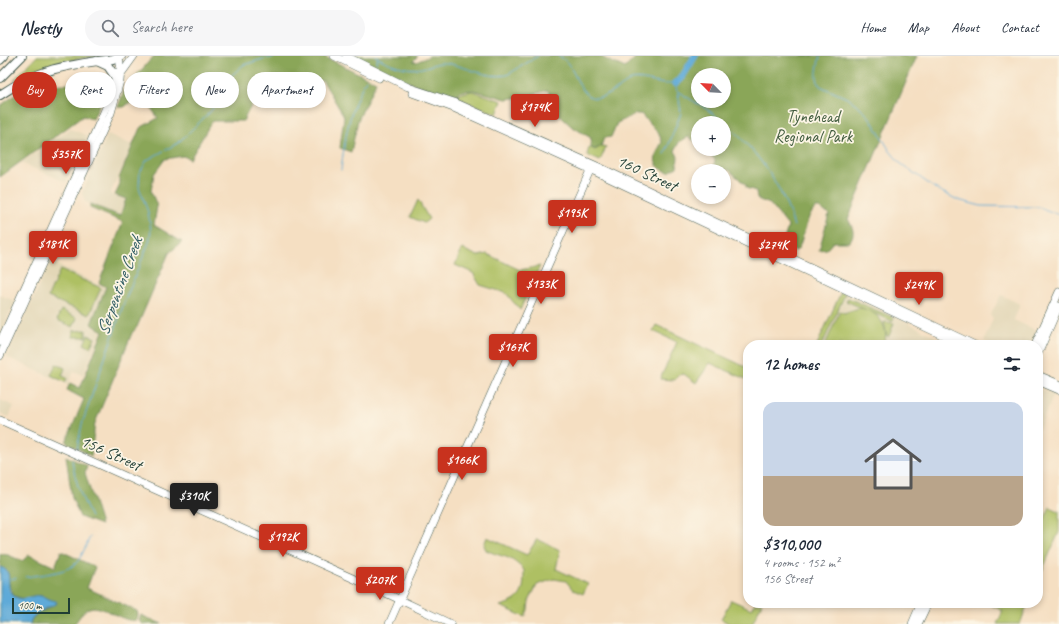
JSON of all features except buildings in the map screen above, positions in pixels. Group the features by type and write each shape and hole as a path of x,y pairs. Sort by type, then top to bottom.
{"highway":[{"path":"0,60 4,56"},
{"path":"0,78 22,56"},
{"path":"0,96 17,84 37,74 58,67 120,56"},
{"path":"97,61 119,73"}],"main road":[{"path":"0,356 111,113 119,73 120,56"},
{"path":"0,342 101,119 119,73 134,56"},
{"name":"160 Street","path":"334,56 406,91 456,109 592,167 953,340"},
{"name":"160 Street","path":"346,56 408,87 454,102 964,340"},
{"path":"389,624 592,167"},
{"path":"1038,340 1059,292"},
{"path":"1043,343 1059,306"},
{"path":"1043,377 1059,384"},
{"path":"1043,383 1059,390"},
{"name":"156 Street","path":"0,420 399,599 450,624"},
{"path":"912,624 919,608"},
{"path":"918,624 926,608"}],"shaded area":[{"path":"70,129 88,136 66,182 21,163"},
{"path":"108,134 132,145 110,194 125,200 119,215 85,202 82,193"},
{"path":"50,261 105,288 90,325 101,331 83,375 74,371 68,385 7,357"},
{"path":"845,294 905,321 941,340 824,340"},
{"path":"0,295 15,301 0,335"},
{"path":"1001,295 1020,304 1014,320 1037,331 1032,340 984,340 993,318 990,316"},
{"path":"1043,390 1054,394 1043,419"},
{"path":"0,400 14,406 9,417 0,413"}],"green space":[{"path":"37,56 102,56 56,62 33,72 22,72"},
{"path":"154,56 323,56 376,82 358,120 351,152 340,148 344,116 326,86 326,72 247,72 247,108 250,108 243,121 212,121 190,159 183,156 165,159 154,174 151,191 157,206 154,225 182,242 169,253 137,327 132,333 95,423 91,456 66,442 84,399 67,390 70,383 80,388 103,331 91,324 106,287 99,283 123,222 90,208 90,204 120,216 126,199 115,195 119,187 119,178 140,128 158,118 151,108 183,108 183,72 140,72"},
{"name":"Tynehead Regional Park","path":"351,56 418,56 413,61 416,62 430,56 599,56 625,68 637,56 917,56 848,219 853,231 851,239 849,242 833,242 827,249 819,250 829,214 819,208 815,208 809,217 799,248 796,251 786,246 784,240 788,226 770,204 757,199 756,191 746,188 746,185 731,172 731,164 714,164 715,160 711,156 731,156 731,116 691,116 691,139 688,137 679,142 675,151 678,156 677,167 669,172 658,167 656,164 655,160 657,152 662,142 659,134 641,114 636,114 617,123 611,137 604,138 601,146 596,149 591,148 591,138 571,126 556,112 548,90 523,97 506,99 473,90 463,91 449,97 413,84"},
{"path":"57,84 65,84 65,108 98,108 93,119 83,116 0,177 0,106 12,97 12,108 57,108"},
{"path":"124,91 124,107 118,107"},
{"path":"472,91 502,101 497,114 455,97"},
{"path":"602,146 606,147 600,161 587,155 589,147 595,150"},
{"path":"418,200 429,219 424,223 410,217"},
{"path":"462,249 478,256 487,254 520,270 540,266 520,310 506,293 480,285 473,273 455,265"},
{"path":"60,270 101,288 89,315 48,297"},
{"path":"841,292 845,294 824,340 819,340"},
{"path":"848,298 894,318 892,321 846,301"},
{"path":"859,308 872,312 881,320 884,326 885,340 827,340 840,311 844,313"},
{"path":"61,310 77,318 73,327 57,320"},
{"path":"884,322 894,323 889,336 887,336"},
{"path":"656,325 743,366 743,378 710,363 696,383 684,374 678,375 675,380 660,379 677,342 653,331"},
{"path":"86,330 86,337 73,337 73,331"},
{"path":"88,335 95,338 90,347 84,344"},
{"path":"56,364 65,368 62,376 67,378 65,382 51,375"},
{"path":"66,456 87,466 85,473 101,525 80,517 72,498"},
{"path":"1050,507 1059,511 1059,532 1043,569 1043,522"},
{"path":"487,537 527,555 537,539 560,550 556,569 588,584 583,594 573,590 566,581 554,579 537,585 529,601 528,610 525,617 500,606 508,604 518,598 521,594 524,570 514,561 486,550 484,545"},
{"path":"61,551 95,567 87,588 137,611 138,615 136,620 125,619 105,610 93,607 85,610 74,624 30,624 33,617 53,605 51,600 41,596 24,599 14,596 2,568 0,567 0,554 8,555 22,561 29,555 55,567"},
{"path":"731,600 743,605 743,608 760,608 752,624 730,624 721,619"},
{"path":"997,608 1026,608 1020,624 997,624 1003,611"},
{"path":"141,615 162,624 143,624 139,621"}],"water":[{"path":"0,567 5,569 9,576 9,589 14,596 21,599 38,595 56,601 57,603 37,614 31,620 30,624 0,623"}],"waterway":[{"name":"Serpentine Creek","path":"77,449 82,424 124,303 149,242 151,230 148,212 139,187 140,172 147,160 178,143 211,111 231,76 243,65 280,56"},
{"name":"Serpentine Creek","path":"375,56 386,62 410,69 446,63 484,74 499,76 507,75 538,56"},
{"path":"558,56 564,59 569,65 585,93 590,97 601,97 631,80 637,79 664,84 675,83 677,91 723,121 761,161 780,192 788,208 794,226"},
{"path":"675,83 681,79 695,56"},
{"path":"820,56 817,75 820,86 849,99 860,107 870,118 890,151 900,163 936,189 958,200 981,206 1039,207 1059,215"},
{"name":"Serpentine Creek","path":"376,63 378,58"},
{"path":"341,170 346,135 355,102 366,80"},
{"path":"665,154 681,113 678,92"},
{"name":"Serpentine Creek","path":"72,460 79,490 91,517"},
{"name":"Serpentine Creek","path":"25,577 58,572 70,568 77,563 90,537"},
{"name":"Serpentine Creek","path":"10,579 16,578"}]}
